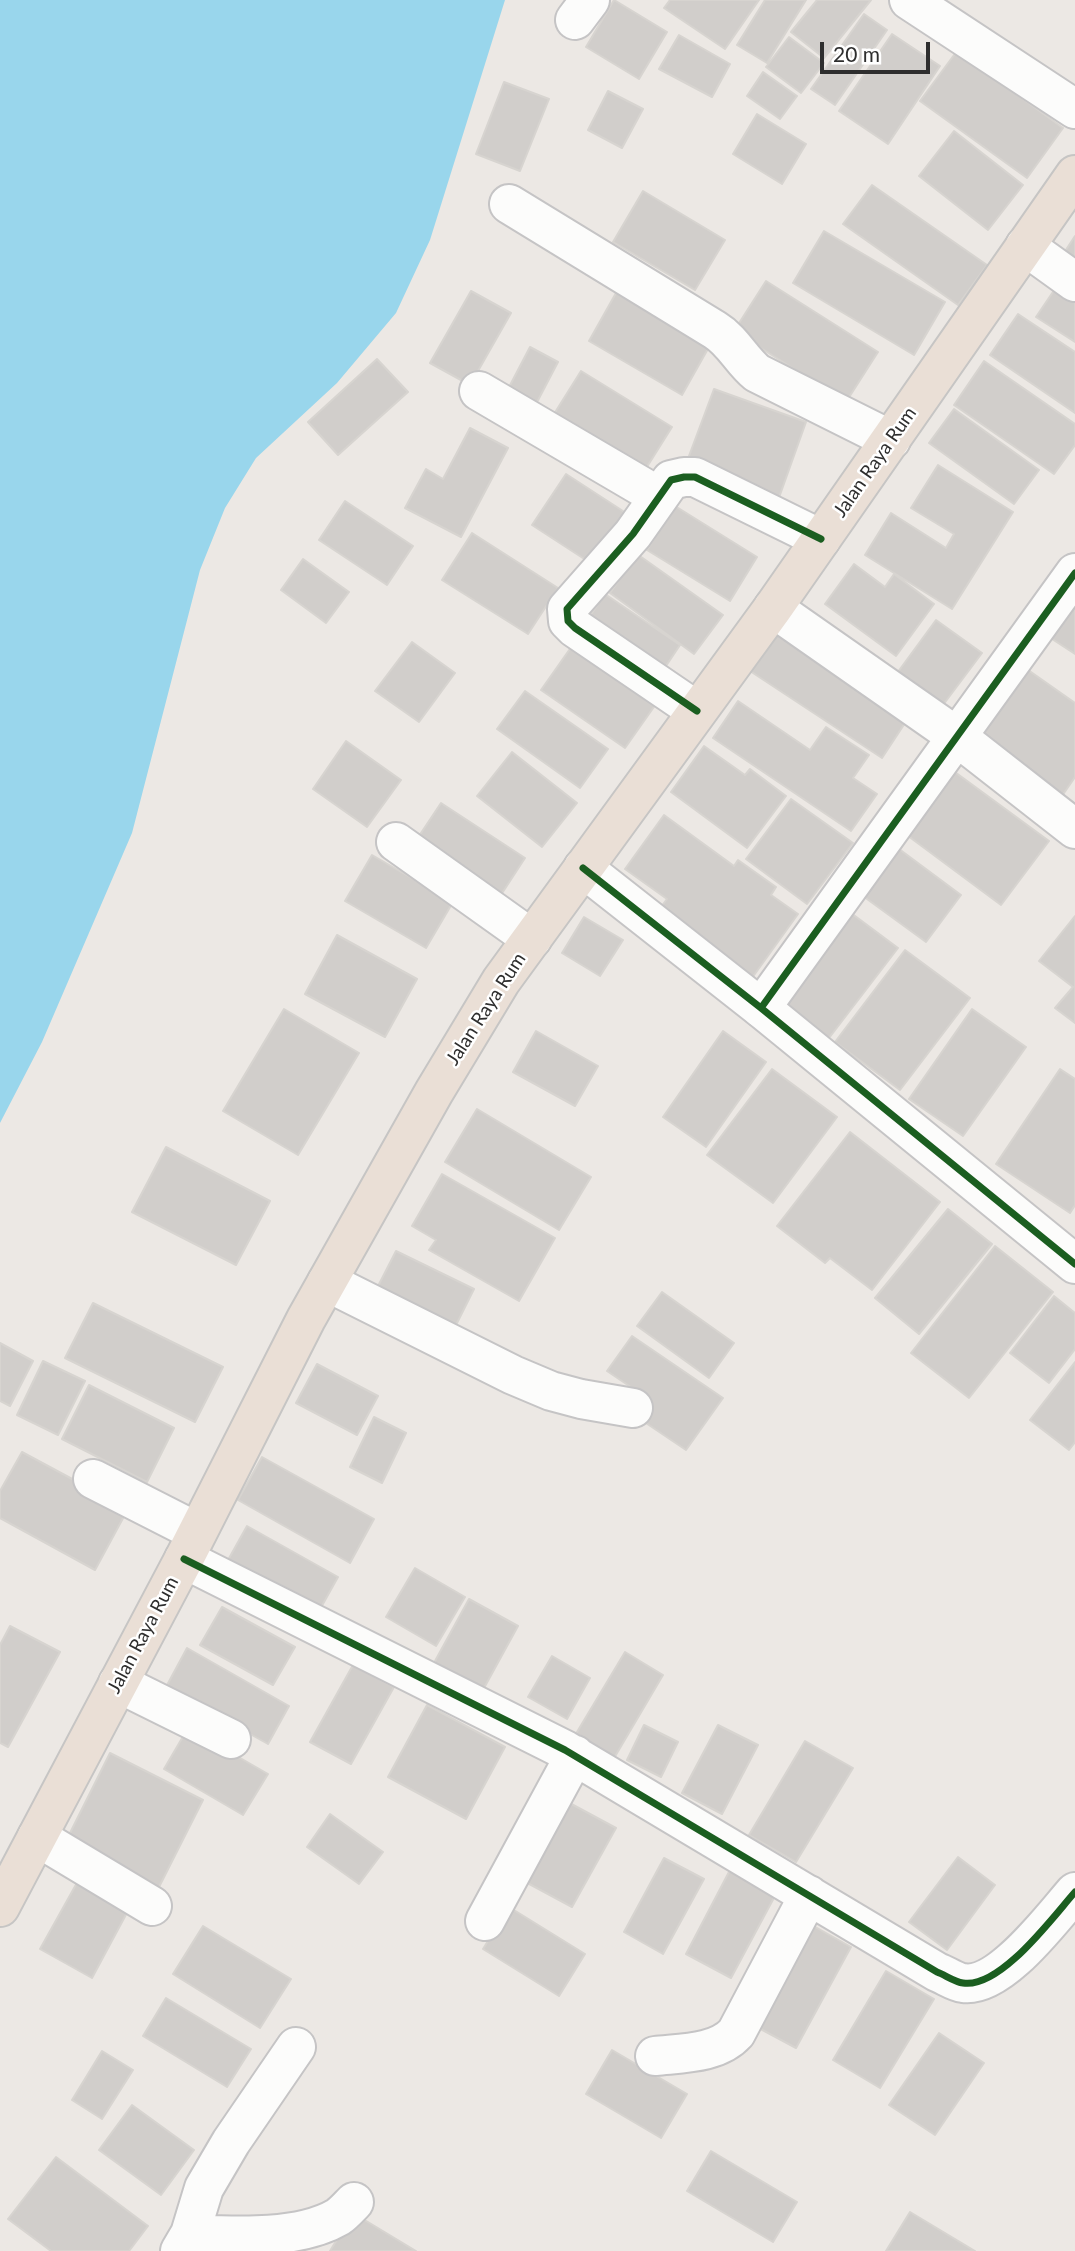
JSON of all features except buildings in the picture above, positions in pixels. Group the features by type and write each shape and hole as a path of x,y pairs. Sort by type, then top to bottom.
{"highway":[{"name":"Jalan Raya Rum","path":"0,1907 327,1282 434,1092 501,981 773,608 1075,175"}],"street":[{"path":"909,0 948,10 1075,109"},
{"path":"509,204 725,336 747,365 757,373 891,440"},
{"path":"1025,246 1075,282"},
{"path":"479,391 658,496"},
{"path":"697,711 575,628 568,621 567,609 633,534 671,480 695,477 821,539"},
{"path":"761,1008 1075,573"},
{"path":"773,608 956,736 1075,829"},
{"path":"396,842 531,939"},
{"path":"583,868 761,1008 1075,1264"},
{"path":"327,1282 513,1375 551,1391 633,1408"},
{"path":"93,1479 190,1546 575,1755 937,1972 963,1983 980,1981 1006,1967 1075,1892"},
{"path":"118,1683 231,1739"},
{"path":"485,1921 575,1755"},
{"path":"37,1837 152,1906"},
{"path":"654,2056 715,2048 728,2042 736,2033 810,1895"},
{"path":"296,2047 204,2188 185,2243 317,2226 339,2216 354,2202"}],"water":[{"path":"0,0 505,0 430,240 396,313 337,383 256,458 225,508 200,570 132,833 42,1042 0,1123"}],"cycle path":[{"path":"697,711 575,628 568,621 567,609 633,534 671,480 695,477 821,539"},
{"path":"761,1008 1075,573"},
{"path":"583,868 761,1008 1075,1264"},
{"path":"184,1559 565,1750 937,1972 957,1981 977,1982 1009,1964 1075,1892"}]}
